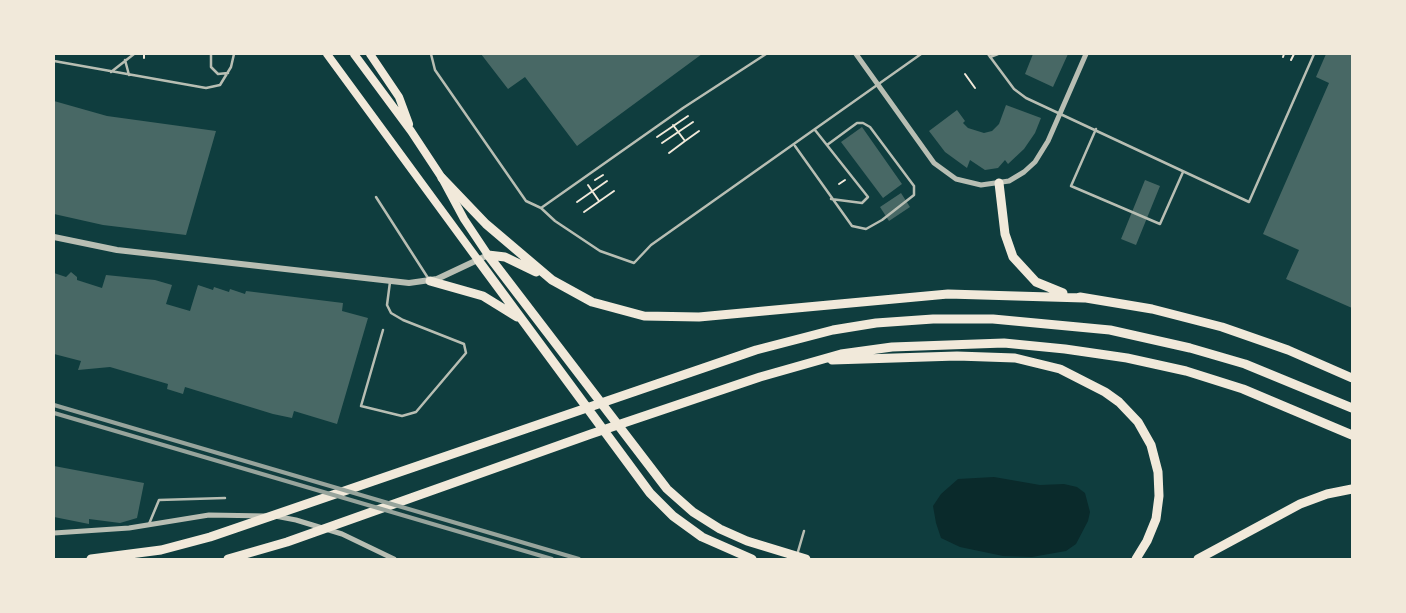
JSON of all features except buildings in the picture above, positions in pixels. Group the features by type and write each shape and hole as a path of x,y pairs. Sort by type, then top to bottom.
{"highway":[{"path":"442,178 486,224 552,280"},
{"path":"999,183 1007,242 1017,263 1029,277 1042,286 1084,298 1152,310 1222,327 1288,350 1352,378"},
{"path":"488,255 505,257 552,280 581,297 604,306 644,316 671,318 699,318 930,295 988,294 1084,298"},
{"path":"488,255 666,489 692,512 720,530 747,541 806,559"},
{"path":"478,260 629,467 661,504 702,537 752,559"},
{"path":"430,282 483,296 521,319"},
{"path":"91,559 161,550 235,529 756,350 832,330 876,323 962,318 1023,321 1079,326 1164,341 1272,374 1352,408"},
{"path":"228,559 287,542 591,434 814,361 867,350 938,344 1004,343 1096,353 1159,365 1217,380 1280,403 1352,435"},
{"path":"814,361 957,356 1015,358 1060,369 1105,392 1119,402 1138,422 1151,445 1158,472 1159,496 1156,519 1147,541 1136,559"},
{"path":"1198,559 1300,504 1326,494 1352,489"}],"main road":[{"path":"327,54 478,260"},
{"path":"354,54 411,131 442,178 464,219 488,255"},
{"path":"370,54 399,97 411,131"}],"street":[{"path":"856,54 924,150 944,172 968,183 999,183 1018,176 1035,162 1048,141 1086,54"},
{"path":"54,237 102,248 416,284 430,282 488,255"},
{"path":"54,533 148,526 222,514 280,517 342,534 394,559"}],"lane":[{"path":"111,72 134,54"},
{"path":"54,61 206,88 220,85 228,73 234,54"},
{"path":"431,54 435,70 526,202 541,208 555,221 584,242 634,263 651,245 921,54"},
{"path":"541,208 669,118 766,54"},
{"path":"988,54 1018,92 1060,114 1249,202 1314,54"},
{"path":"990,57 998,54"},
{"path":"211,55 211,67 218,74 228,73"},
{"path":"125,60 129,75"},
{"path":"794,145 852,226 866,229 882,220 914,195 914,186 870,127 863,123 857,123 827,145"},
{"path":"815,130 868,197 862,203 831,199"},
{"path":"1096,130 1071,186 1160,224 1183,172"},
{"path":"376,197 430,282"},
{"path":"382,330 361,406 402,416 416,412 466,353 464,344 391,313 387,305 390,282"},
{"path":"148,526 159,500 225,498"},
{"path":"797,556 804,531"}],"path":[{"path":"1291,60 1294,54"},
{"path":"965,74 975,88"},
{"path":"657,137 688,116"},
{"path":"669,118 685,141"},
{"path":"662,143 693,122"},
{"path":"669,152 699,131"},
{"path":"584,179 599,201"},
{"path":"577,202 607,181"},
{"path":"584,212 614,191"}],"water":[{"path":"994,477 1040,485 1064,484 1077,487 1085,493 1090,512 1088,521 1076,544 1066,551 1032,557 1003,556 960,547 941,538 933,506 941,494 958,479"}],"railway":[{"path":"54,405 579,559"},
{"path":"54,413 552,559"}]}
